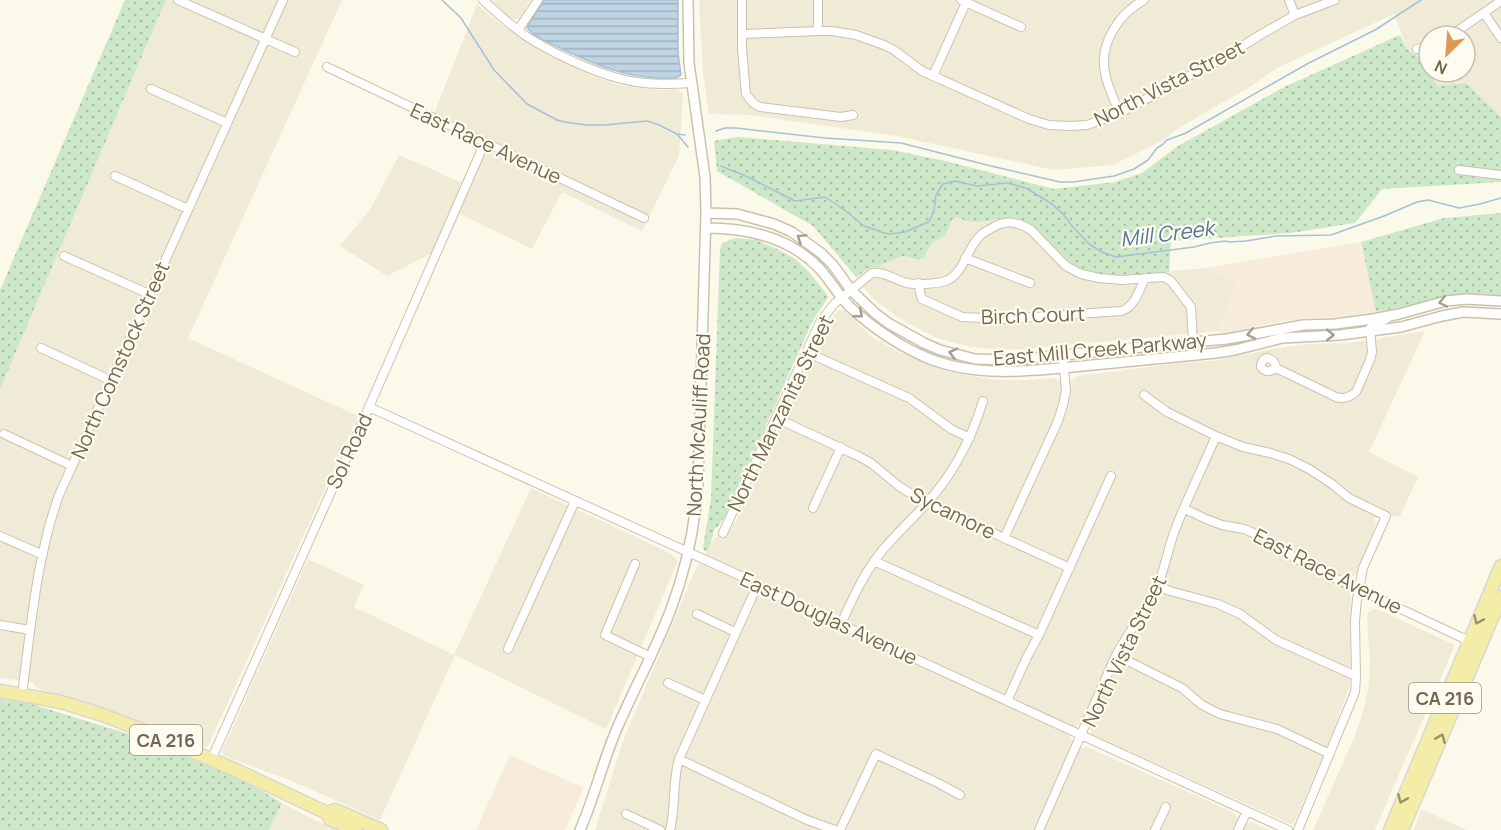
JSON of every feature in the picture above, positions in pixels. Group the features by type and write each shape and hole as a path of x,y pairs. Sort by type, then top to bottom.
{"main road":[{"name":"CA 216","path":"1390,830 1501,566"},
{"name":"CA 216","path":"1402,830 1501,597"},
{"name":"CA 216","path":"0,691 61,702 93,712 211,759 327,813 330,819 355,830"},
{"name":"CA 216","path":"327,813 335,810 381,830"}],"street":[{"path":"178,0 295,52"},
{"name":"North Comstock Street","path":"22,694 42,555 53,511 283,0"},
{"path":"483,0 529,38 595,70 622,79 647,83 692,83"},
{"path":"518,30 538,0"},
{"name":"North McAuliff Road","path":"580,830 617,728 651,657 674,600 694,524 698,484 706,213 705,177 692,83 688,0"},
{"path":"742,0 746,94 753,103 760,107 841,117 853,115"},
{"path":"818,0 818,31"},
{"path":"1120,113 1109,91 1104,70 1105,52 1112,31 1124,14 1144,0"},
{"path":"1289,0 1295,15"},
{"name":"North Vista Street","path":"742,34 818,31 866,38 894,50 914,66 933,76 1029,119 1049,125 1087,125 1120,113 1230,54 1295,15 1335,0"},
{"path":"933,76 965,1 1021,27"},
{"path":"1469,24 1501,2"},
{"path":"1484,14 1501,38"},
{"name":"East Race Avenue","path":"327,67 644,218"},
{"path":"151,89 227,123"},
{"name":"Sol Road","path":"211,759 485,142"},
{"path":"1459,170 1501,175"},
{"path":"115,176 188,209"},
{"name":"East Mill Creek Parkway","path":"706,213 737,214 774,224 792,232 820,253 851,290 888,323 940,350 975,359 1014,360 1227,339 1292,327 1335,324 1394,315 1446,301 1466,299 1501,301"},
{"path":"919,284 948,280 956,273 980,236 999,224 1012,222 1024,226 1066,266 1081,274 1122,280 1164,277 1191,307 1193,342"},
{"name":"East Mill Creek Parkway","path":"706,228 752,231 796,250 818,267 851,308 891,338 928,358 966,369 1015,371 1064,368 1216,353 1282,338 1340,335 1401,327 1463,312 1501,314"},
{"path":"64,256 149,294"},
{"path":"965,258 1030,283"},
{"name":"North Manzanita Street","path":"723,533 825,313 867,276 876,272 919,284"},
{"name":"Birch Court","path":"919,284 922,299 962,317 1004,319 1121,311 1132,304 1145,278"},
{"path":"1276,368 1336,397 1346,398 1356,392 1370,360 1372,352 1370,328 1394,315"},
{"path":"41,348 111,380"},
{"path":"806,352 909,398 951,429 970,438"},
{"path":"1004,538 1058,421 1065,391 1063,356"},
{"path":"1144,394 1167,412 1216,436 1243,447 1289,459 1309,469 1348,498 1386,516 1363,568 1359,589 1355,621 1355,692 1298,830"},
{"path":"841,624 860,582 874,561 893,537 927,503 952,471 976,425 983,401"},
{"name":"East Douglas Avenue","path":"369,407 1288,830"},
{"name":"Sycamore","path":"776,418 871,463 900,487 927,503 1070,568"},
{"path":"4,434 72,466"},
{"name":"North Vista Street","path":"1040,830 1044,816 1082,736 1116,656 1157,586 1175,531 1216,436"},
{"path":"813,508 841,447"},
{"path":"1007,701 1040,635 1111,476"},
{"path":"508,649 575,501"},
{"name":"East Race Avenue","path":"1185,508 1222,525 1244,529 1263,537 1303,562 1469,641"},
{"path":"0,536 42,555"},
{"path":"874,561 1040,635"},
{"path":"635,564 605,635 651,657"},
{"path":"670,830 674,781 679,759 735,632 758,586"},
{"path":"1157,586 1218,604 1240,614 1276,640 1356,676"},
{"path":"697,614 735,632"},
{"path":"0,625 30,630"},
{"path":"1116,656 1182,688 1202,705 1221,714 1277,729 1330,754"},
{"path":"668,683 705,700"},
{"path":"840,830 876,754 960,795"},
{"path":"679,759 807,820 835,830"},
{"path":"1155,830 1166,807"},
{"path":"1238,830 1247,811"},
{"path":"626,814 660,830"}],"shaded area":[{"path":"166,0 342,0 188,338 358,416 208,746 203,748 123,715 37,688 32,682 0,678 0,389"},
{"path":"491,0 531,0 519,19 512,19"},
{"path":"699,0 1501,0 1501,117 1467,84 1477,84 1477,24 1417,24 1417,56 1408,50 1394,14 1277,68 1160,142 1113,165 1054,170 897,136 750,115 709,115 703,73"},
{"path":"477,4 524,41 547,55 595,77 622,86 661,90 678,89 683,95 679,156 642,231 562,192 532,249 460,214 444,247 387,276 340,246 371,208 399,155 465,184 485,137 434,114"},
{"path":"956,217 972,222 1004,218 1023,220 1079,268 1099,274 1129,275 1207,268 1237,283 1220,324 1220,331 1023,349 999,350 959,344 934,337 899,318 876,301 856,277 870,267 877,267 902,256 914,260 921,259 926,255 931,244 943,237"},
{"path":"1361,242 1376,312 1349,317 1304,318 1221,335 1219,324 1237,284 1207,268"},
{"path":"838,310 845,311 872,337 895,350 946,371 998,380 1053,378 1060,382 1072,381 1078,376 1212,361 1278,348 1309,344 1349,343 1425,331 1369,452 1418,477 1400,516 1374,518 1376,524 1357,574 1350,578 1350,685 1328,745 1294,823 1290,824 1092,734 1091,730 1080,724 1076,726 1070,737 1072,743 1082,748 1087,747 1233,812 1237,817 1249,823 1252,822 1270,830 595,830 624,738 696,568 712,541 736,521 827,326"},
{"path":"531,488 670,553 678,561 606,729 455,655 380,820 292,781 224,756 222,751 308,559 364,585 354,607 454,655"},
{"path":"1374,609 1455,645 1375,830 1313,830 1355,736 1364,708 1370,666 1367,616"},
{"path":"510,755 584,788 565,830 476,830"},
{"path":"282,803 313,819 338,830 269,830"},
{"path":"1421,809 1467,830 1414,830"}],"green space":[{"path":"125,0 166,0 0,389 0,290"},
{"path":"1400,35 1408,50 1417,56 1417,84 1436,84 1437,86 1467,84 1501,117 1501,182 1382,189 1355,223 1291,233 1171,241 1169,272 1120,276 1095,274 1083,270 1073,264 1029,223 1022,220 1009,218 975,222 956,217 943,237 931,244 924,258 918,260 902,256 877,267 870,267 856,277 813,226 717,171 714,141 737,137 892,150 950,162 1054,189 1115,182 1142,173 1178,146 1284,87"},
{"path":"1501,213 1501,296 1484,294 1460,296 1376,312 1361,242 1444,218"},
{"path":"736,238 756,240 794,258 809,272 828,296 813,320 727,513 715,528 707,552 703,547 711,499 720,249 722,244"},
{"path":"0,699 25,702 158,743 247,782 282,803 269,830 0,830"}],"water":[{"path":"544,0 678,0 678,53 681,75 668,79 609,69 543,40 527,27"}],"waterway":[{"name":"Mill Creek","path":"442,0 461,18 494,70 527,104 557,120 586,125 647,121 677,134 688,147"},
{"path":"716,131 736,128 825,138 901,143 1060,182 1114,176 1134,169 1148,160 1167,140 1186,133 1307,64 1375,30 1421,0"},
{"name":"Mill Creek","path":"677,134 685,135"},
{"name":"Mill Creek","path":"721,166 795,201 825,197 864,226 890,234 905,232 929,222 934,211 936,195 943,184 955,181 977,186 1007,183 1026,188 1052,204 1089,244 1116,257 1226,241 1246,241 1276,236 1331,235 1417,202 1428,200 1459,208 1501,198"}]}
